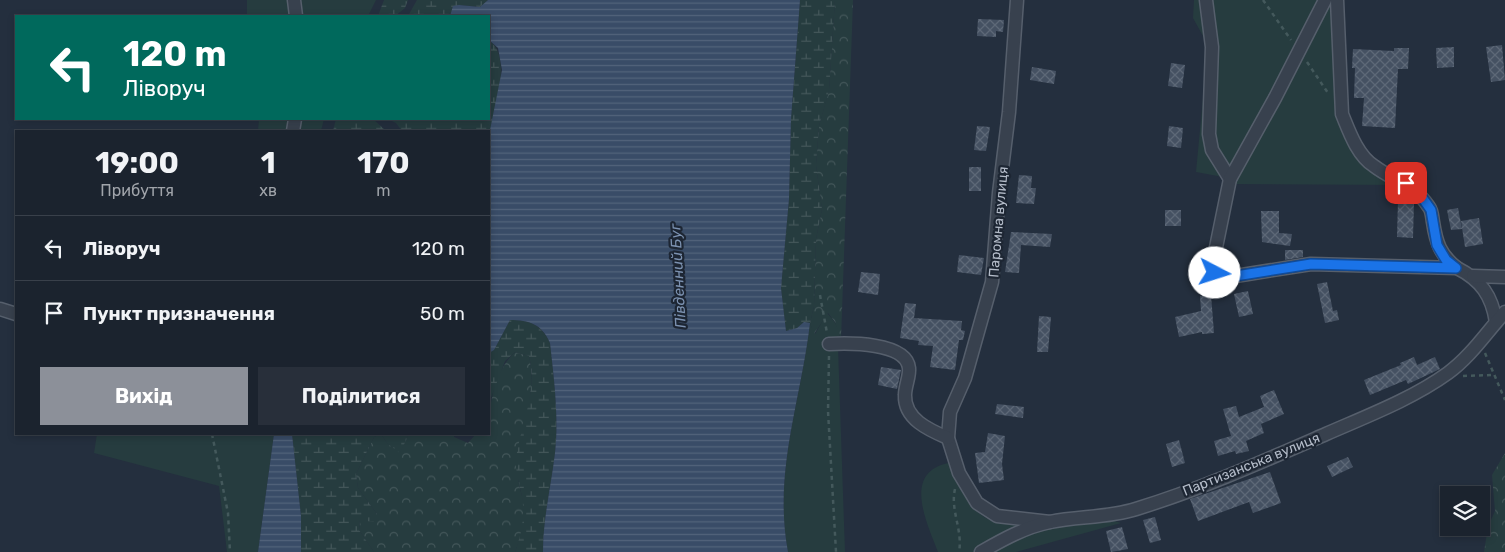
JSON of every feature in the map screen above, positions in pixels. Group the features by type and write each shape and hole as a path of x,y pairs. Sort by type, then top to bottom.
{"street":[{"path":"294,0 296,15"},
{"name":"Паромна вулиця","path":"1017,0 1009,112 999,193 992,282 964,378 950,412 948,438 958,473 977,503 997,516 1050,522"},
{"path":"1206,0 1212,48 1210,134 1212,150 1230,179"},
{"path":"1325,0 1275,98 1230,179 1212,267 1215,273 1223,278 1311,264 1456,268"},
{"path":"1337,0 1342,114 1364,157 1373,166 1419,193 1431,210 1437,245 1446,260 1456,268 1473,276 1505,277"},
{"path":"1473,276 1492,301 1496,322"},
{"path":"0,309 15,314"},
{"name":"Партизанська вулиця","path":"980,552 1006,537 1050,522 1103,516 1134,509 1166,498 1268,459 1354,422 1432,384 1449,372 1481,343 1505,312"},
{"path":"829,344 854,343 885,348 899,354 909,368 905,403 909,412 923,425 948,438"}],"path":[{"path":"820,295 829,344 828,411 836,552"},
{"path":"1481,343 1505,400"},
{"path":"1449,372 1467,377 1493,375"},
{"path":"212,435 228,513 230,552"},
{"path":"958,473 954,494 954,510 961,534 959,552"}],"green space":[{"path":"247,0 376,0 368,15 247,15"},
{"path":"384,0 408,0 405,8 396,15 378,15"},
{"path":"417,0 488,0 480,7 459,5 450,15 409,15"},
{"path":"800,0 835,0 829,91 819,126 816,165 822,209 816,239 814,306 810,323 804,322 797,328 786,331 781,288 789,199 791,119"},
{"path":"835,0 853,0 841,339 835,322 828,313 814,334 810,323 814,306 816,239 822,209 816,165 819,126 829,90"},
{"path":"1194,0 1340,0 1342,79 1350,118 1356,136 1366,153 1400,185 1232,184 1223,177 1196,172 1208,45 1193,18"},
{"path":"490,41 496,48 500,59 501,71 498,98 490,131 401,130 396,123 390,120 490,120"},
{"path":"259,120 324,120 321,130 258,130"},
{"path":"336,120 374,120 385,130 333,130"},
{"path":"827,313 836,324 840,337 838,346 845,552 788,552 784,523 784,494 790,437 810,323 815,334"},
{"path":"510,320 534,324 543,331 550,343 556,398 556,439 544,527 543,552 515,552 523,515 516,458 530,395 531,369 529,356 515,352 505,361 490,400 490,352 494,350"},
{"path":"515,352 529,356 531,371 529,401 518,462 519,486 525,516 515,552 374,552 359,530 360,520 377,514 358,488 356,474 374,437 382,435 387,443 400,452 408,435 454,435 454,437 468,443 475,435 490,435 491,401 497,380 508,360"},
{"path":"97,435 274,435 258,552 227,552 219,486 94,453"},
{"path":"292,435 379,435 374,437 356,474 358,488 377,514 374,522 360,520 359,530 374,552 301,552 301,516"},
{"path":"382,435 409,435 400,453 387,443"},
{"path":"1505,453 1505,552 1484,552 1487,536 1490,536 1490,522 1495,511 1492,475"},
{"path":"948,463 970,504 988,519 1006,523 1044,525 1068,525 1104,520 1121,523 1016,552 938,552 924,514 922,488 925,477 934,469"}],"water":[{"name":"Південний Буг","path":"488,0 800,0 791,119 789,199 781,288 786,331 797,328 804,322 810,323 786,465 784,522 788,552 543,552 544,527 556,439 556,398 550,343 543,331 534,324 510,320 494,350 490,352 490,130 502,70 498,48 490,41 490,15 450,15 453,6 480,7"},
{"path":"274,435 292,435 301,516 301,552 258,552"}],"building":[{"path":"978,19 1004,20 1003,32 996,31 996,37 977,36"},
{"path":"1502,45 1505,80 1491,82 1486,47"},
{"path":"1454,47 1454,67 1437,68 1436,48"},
{"path":"1394,48 1409,48 1408,69 1398,69 1395,128 1362,126 1364,98 1354,98 1355,68 1352,68 1353,49 1394,51"},
{"path":"1171,63 1185,65 1182,88 1168,86"},
{"path":"1032,67 1056,71 1054,84 1030,80"},
{"path":"977,126 990,127 986,151 974,150"},
{"path":"1169,126 1183,128 1181,148 1167,146"},
{"path":"969,167 981,167 981,191 969,191"},
{"path":"1019,175 1032,176 1031,188 1036,188 1034,204 1016,203"},
{"path":"1398,200 1414,202 1413,238 1397,237"},
{"path":"1458,208 1462,229 1451,230 1447,210"},
{"path":"1165,210 1181,210 1181,226 1165,226"},
{"path":"1261,211 1279,211 1279,233 1292,234 1290,246 1262,242"},
{"path":"1479,218 1483,244 1465,247 1461,221"},
{"path":"1011,232 1052,234 1050,247 1021,245 1019,273 1005,272"},
{"path":"1285,250 1303,250 1303,257 1285,260"},
{"path":"959,255 984,258 981,275 957,272"},
{"path":"861,272 880,274 878,295 858,292"},
{"path":"1327,282 1333,311 1337,310 1339,320 1325,323 1317,284"},
{"path":"1248,291 1253,314 1239,317 1234,294"},
{"path":"1211,295 1214,333 1202,334 1202,332 1179,337 1175,317 1201,311 1200,296"},
{"path":"905,303 916,304 914,318 962,321 961,330 965,331 963,340 959,340 955,370 930,367 933,346 918,345 919,341 900,338"},
{"path":"1039,316 1051,317 1048,352 1037,352"},
{"path":"1414,357 1417,365 1435,357 1440,369 1408,384 1406,380 1370,395 1364,380 1401,365 1400,363"},
{"path":"881,367 901,370 897,389 878,385"},
{"path":"1274,390 1284,414 1261,424 1264,433 1246,441 1249,451 1236,454 1235,451 1218,456 1214,441 1231,436 1223,409 1236,406 1239,417 1264,407 1260,396"},
{"path":"997,404 1024,407 1023,418 995,414"},
{"path":"988,433 1005,436 1002,464 1004,480 979,483 975,453 985,452"},
{"path":"1179,440 1185,463 1172,467 1166,444"},
{"path":"1348,457 1353,467 1332,477 1327,466"},
{"path":"1270,472 1281,503 1253,513 1249,502 1198,521 1190,499"},
{"path":"1155,517 1161,540 1150,543 1143,520"},
{"path":"1122,527 1128,549 1111,552 1106,531"}],"route":[{"path":"1215,273 1223,278 1311,264 1456,268 1446,260 1437,245 1431,210 1419,193 1406,183"}]}
